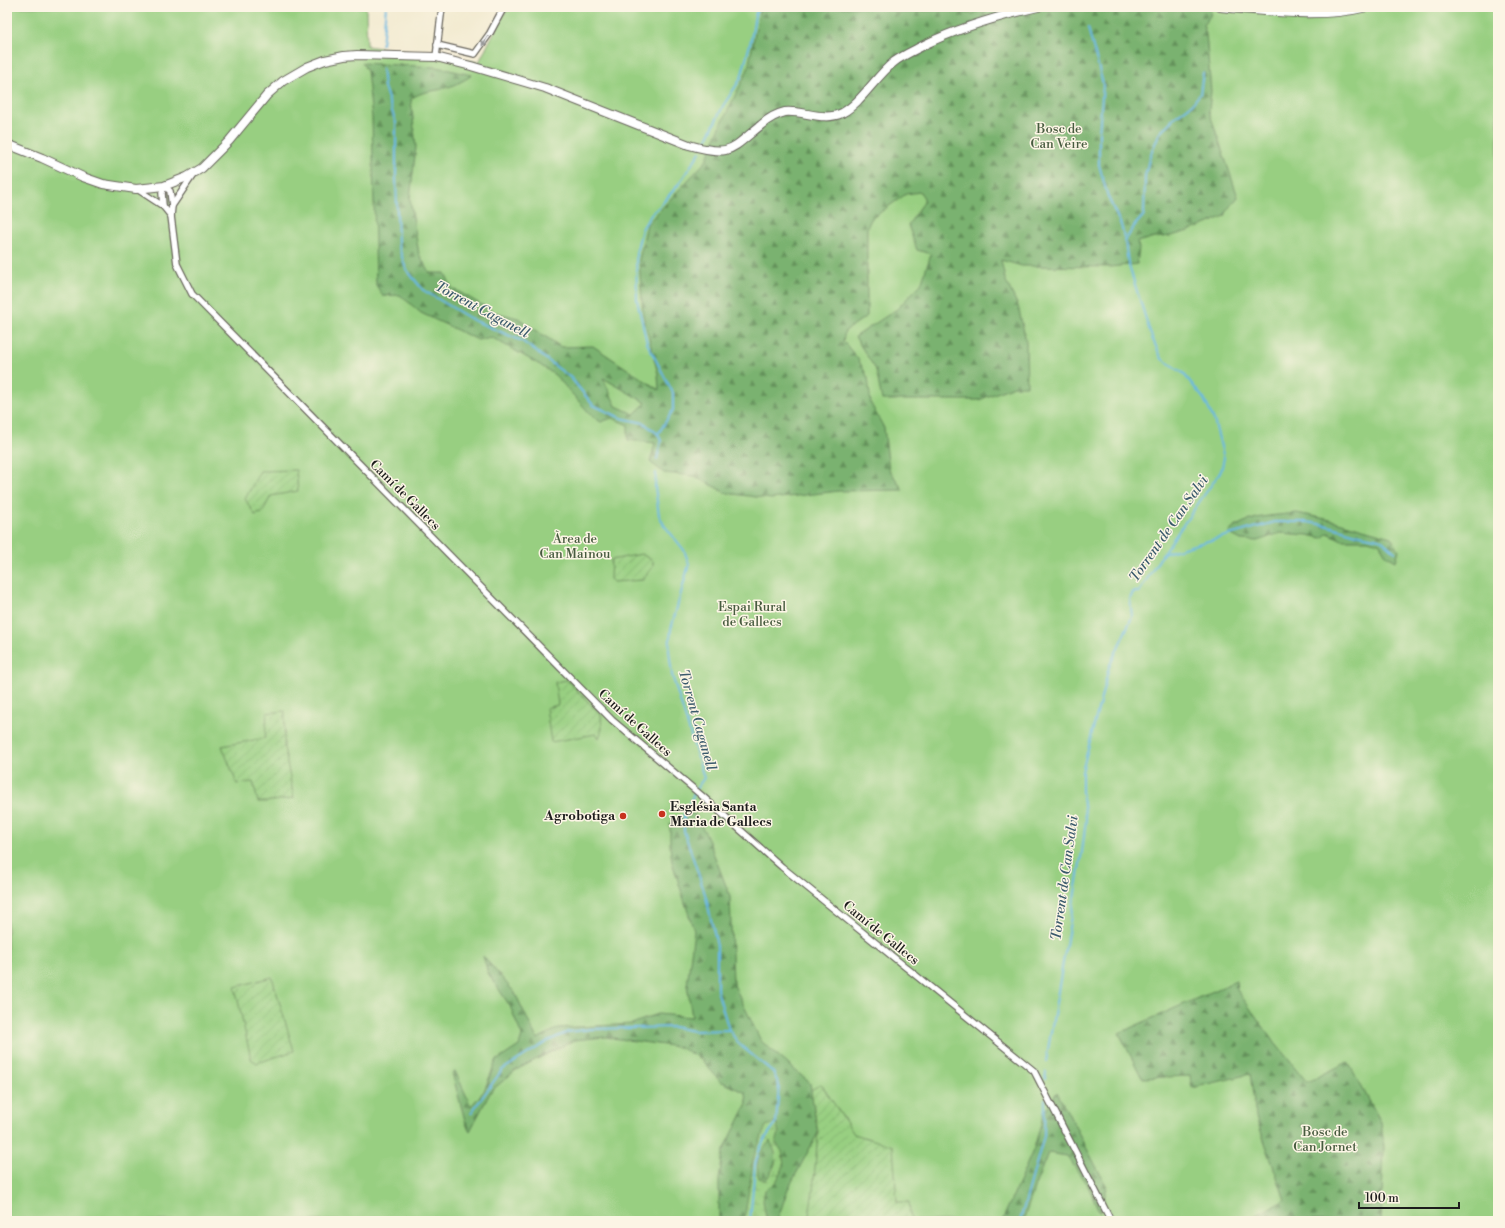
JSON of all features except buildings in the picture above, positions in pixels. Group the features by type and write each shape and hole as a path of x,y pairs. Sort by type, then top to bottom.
{"main road":[{"path":"9,145 88,179 112,186 136,189 164,186 186,178 196,172 216,155 272,90 283,81 307,66 344,56 416,56 436,57 545,88 689,144 705,149 721,151 735,147 770,117 791,112 826,116 840,114 849,108 888,68 911,51 938,38 975,24 999,16 1038,7"},
{"path":"1220,7 1290,13 1324,14 1367,7"}],"street":[{"path":"436,57 442,7"},
{"path":"437,45 473,54 477,53 504,7"},
{"name":"Camí de Gallecs","path":"172,206 196,172"},
{"path":"163,206 162,193 164,186"},
{"name":"Camí de Gallecs","path":"164,186 170,192 172,206 171,216 177,264 192,294 612,720 701,795 782,867 1034,1071 1111,1221"},
{"path":"136,189 163,206 171,216"}],"green space":[{"name":"Espai Rural de Gallecs","path":"7,7 366,7 367,46 479,62 504,13 513,7 1498,7 1498,1221 7,1221"},
{"name":"Bosc de Can Veire","path":"760,7 888,7 897,13 943,9 974,14 978,7 1211,7 1210,16 1203,25 1206,34 1211,91 1209,111 1238,197 1228,209 1225,216 1188,231 1171,236 1137,242 1139,248 1137,264 1110,267 1022,266 1001,260 1005,279 1018,306 1026,341 1027,386 1014,386 979,400 882,400 876,370 855,337 897,309 921,284 931,254 917,250 908,225 924,202 924,198 920,192 906,194 871,219 867,228 867,316 845,331 843,341 858,359 868,378 871,404 884,428 889,469 903,490 839,491 771,499 726,493 695,476 664,473 650,462 655,443 628,440 628,425 612,418 601,422 593,417 555,375 540,365 491,337 478,340 421,313 400,295 383,296 376,285 372,118 367,71 362,63 436,67 472,75 454,85 422,93 411,99 416,147 410,199 419,254 430,273 445,273 452,288 494,312 518,318 561,347 593,346 659,390 658,374 643,315 639,260 647,224 706,161 718,131 748,69","holes":["603,378 646,403 634,414 616,406"]},
{"path":"296,470 298,491 271,496 262,513 255,515 245,499 260,471"},
{"path":"1297,513 1335,521 1391,537 1399,550 1396,561 1387,556 1379,543 1368,540 1342,540 1328,533 1322,538 1308,535 1280,533 1258,541 1241,540 1228,533 1243,523 1260,517"},
{"path":"642,554 653,561 653,567 643,580 613,582 610,579 611,560"},
{"path":"567,680 601,715 602,729 599,738 596,734 551,742 546,708 558,705 555,682"},
{"path":"285,711 284,747 294,798 258,802 253,782 237,784 222,746 265,738 267,713"},
{"path":"693,812 706,834 730,896 733,983 761,1041 810,1083 818,1133 788,1189 777,1221 719,1221 719,1180 723,1152 747,1104 746,1093 720,1081 701,1059 679,1047 605,1037 574,1040 516,1070 491,1091 470,1131 466,1124 452,1073 455,1071 471,1106 484,1091 496,1061 519,1046 522,1036 510,1006 488,973 483,956 515,993 537,1039 559,1028 632,1024 657,1014 692,1017 687,985 694,931 672,862 670,824"},
{"path":"272,977 294,1051 257,1063 251,1059 235,987"},
{"name":"Bosc de Can Jornet","path":"1236,981 1237,990 1275,1043 1307,1082 1348,1062 1381,1122 1384,1147 1381,1221 1246,1221 1285,1200 1256,1117 1250,1074 1192,1088 1190,1076 1142,1078 1119,1033"},
{"path":"821,1084 854,1134 893,1146 897,1202 909,1202 911,1221 808,1221 813,1191 818,1133 811,1090"},
{"path":"1057,1092 1107,1187 1100,1213 1088,1186 1067,1156 1048,1153 1023,1221 1002,1221 1034,1148 1044,1113"},
{"path":"776,1123 779,1133 776,1143 782,1151 784,1166 776,1182 765,1190 763,1201 766,1217 765,1221 744,1221 754,1156 766,1126","holes":["770,1141 776,1157 773,1170 766,1180 759,1178 757,1166 758,1158"]}],"waterway":[{"name":"Torrent Caganell","path":"382,44 386,7"},
{"path":"704,145 723,106 741,78 751,40 755,15 759,7"},
{"name":"Torrent de Can Salvi","path":"1046,1061 1082,852 1086,819 1082,791 1082,772 1109,667 1132,617 1130,599 1133,592 1139,592 1162,555 1221,471 1224,458 1214,420 1204,399 1183,373 1162,359 1152,338 1128,263 1121,225 1108,197 1099,165 1099,134 1103,84 1088,28"},
{"name":"Torrent Caganell","path":"382,68 384,87 396,123 398,245 406,269 423,290 473,320 522,341 571,378 593,405 621,418 644,423 658,434 661,441 657,459"},
{"path":"1125,241 1135,225 1144,215 1145,176 1149,159 1159,134 1175,117 1192,104 1200,94 1203,73"},
{"path":"658,434 673,410 673,393 647,343 637,300 636,253 642,229 651,214 678,185 700,152"},
{"name":"Torrent Caganell","path":"656,473 655,487 659,515 664,525 684,550 689,564 671,629 669,650 672,675 704,778 696,789"},
{"path":"1162,554 1275,522 1307,522 1325,525 1380,539 1395,552"},
{"name":"Torrent Caganell","path":"695,792 684,814 684,831 706,897 717,946 717,990 729,1030 740,1045 773,1072 779,1085 776,1123 764,1140 755,1165 750,1221"},
{"path":"471,1113 502,1070 548,1041 568,1032 591,1029 674,1027 693,1031 729,1030"},
{"name":"Torrent de Can Salvi","path":"1045,1079 1046,1072"},
{"name":"Torrent de Can Salvi","path":"1020,1221 1044,1136 1045,1099"}],"place":[{"name":"Església Santa Maria de Gallecs","path":"662,814"},
{"name":"Agrobotiga","path":"623,816"}],"park label":[{"name":"Àrea de Can Mainou","path":"575,546"}]}
